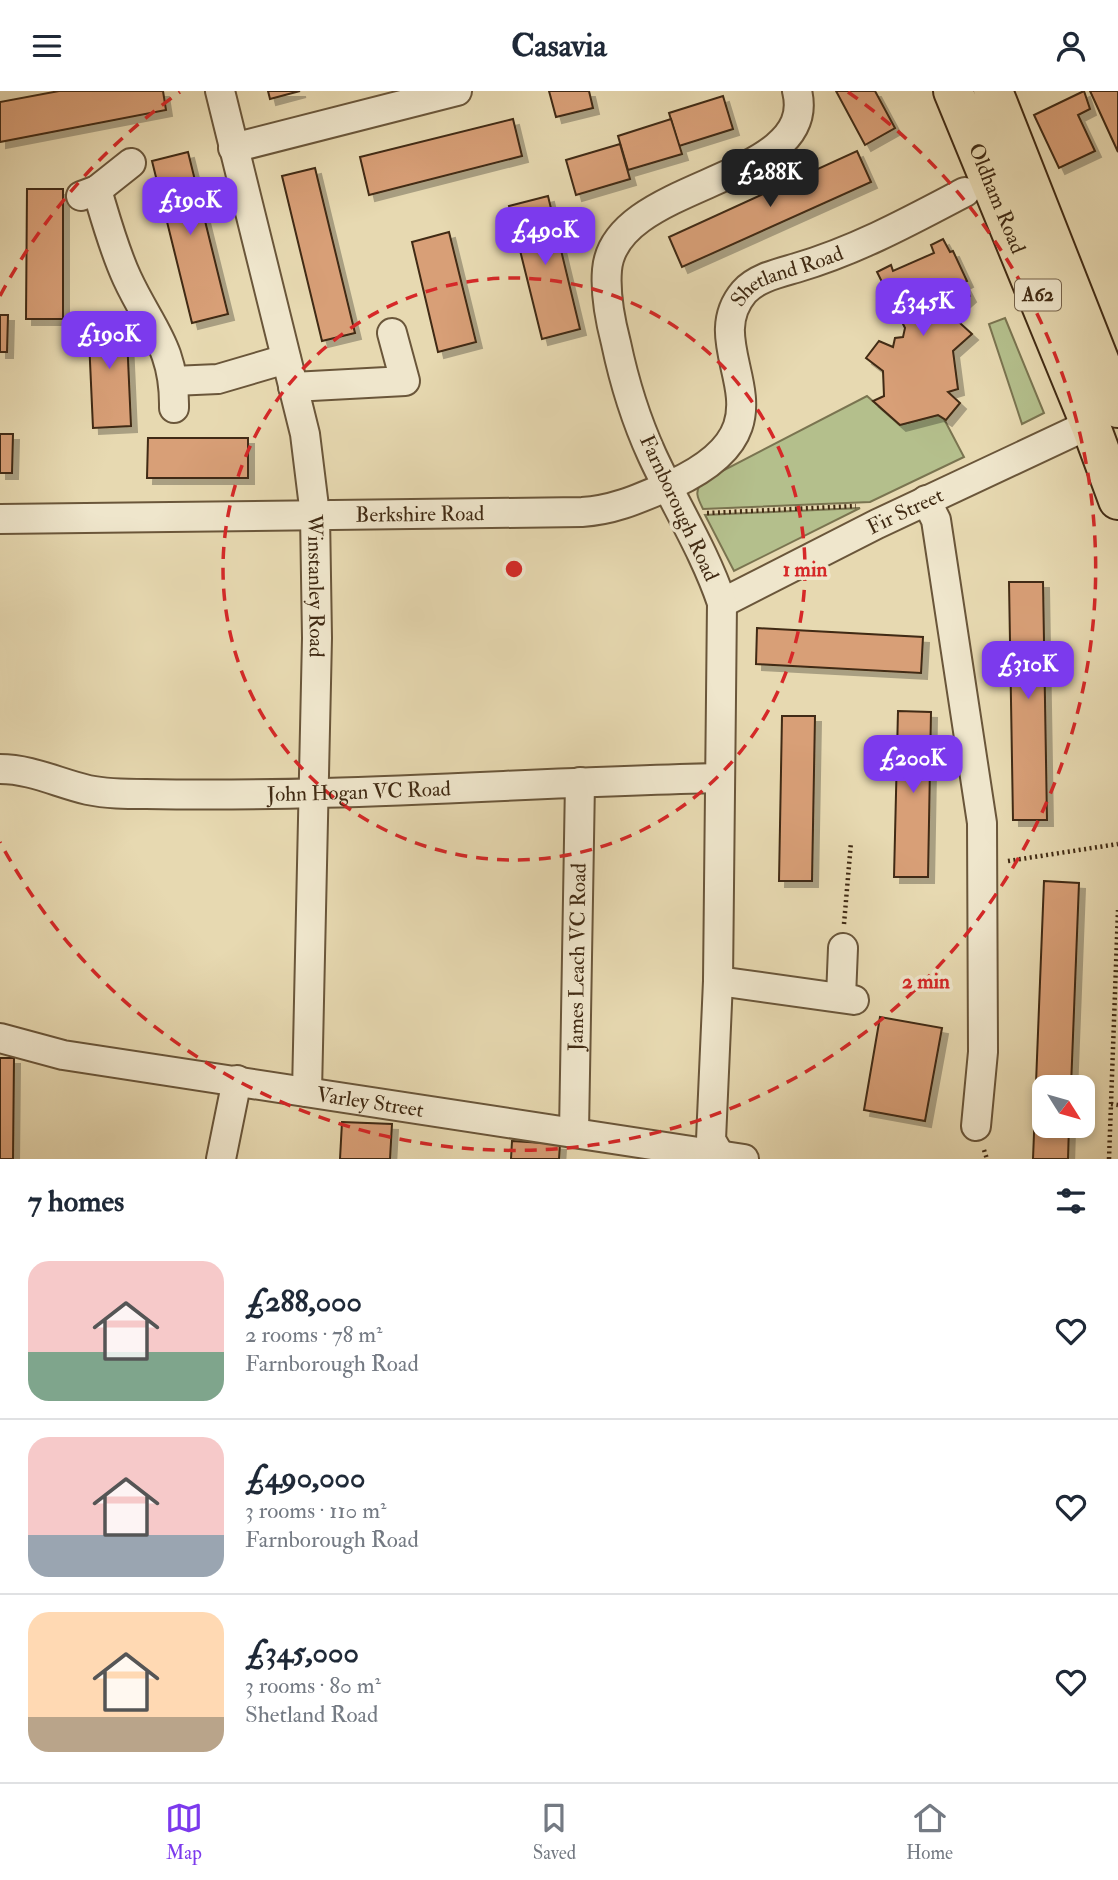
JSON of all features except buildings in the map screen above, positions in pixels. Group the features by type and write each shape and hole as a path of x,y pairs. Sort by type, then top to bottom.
{"highway":[{"name":"Oldham Road","path":"953,91 1104,416"},
{"name":"Oldham Road","path":"993,91 1104,416 1118,500"}],"street":[{"name":"Winstanley Road","path":"220,91 307,447 315,515 315,795 307,1092"},
{"path":"233,148 457,91"},
{"name":"Farnborough Road","path":"729,1158 711,1139 718,981 722,603 686,517 668,486 638,418 618,351 607,294 609,257 621,235 642,218 754,160 782,142 796,123 797,91"},
{"path":"131,163 89,193 123,270 164,344 174,395 286,359"},
{"name":"Shetland Road","path":"668,486 710,462 733,441 738,429 739,389 731,327 737,304 748,287 780,272 867,244 956,196"},
{"path":"293,387 405,381 392,333"},
{"name":"Fir Street","path":"722,603 926,500 1104,416"},
{"name":"Berkshire Road","path":"0,519 606,511 668,486"},
{"path":"926,500 936,520 982,823 983,1039 976,1125"},
{"name":"John Hogan VC Road","path":"0,769 35,773 86,789 117,794 315,795 720,778"},
{"name":"James Leach VC Road","path":"575,1132 580,782"},
{"path":"718,981 848,999 842,946"},
{"name":"Varley Street","path":"0,1038 63,1055 575,1132 729,1158"},
{"path":"221,1159 237,1080"}],"path":[{"path":"686,517 700,513 866,505 877,524"},
{"path":"842,946 851,842"},
{"path":"983,865 1118,844"},
{"path":"1109,1159 1118,910"},
{"path":"1111,1104 1118,1105"}],"green space":[{"path":"1005,318 1044,413 1022,424 989,324"},
{"path":"867,396 900,425 938,415 944,419 964,457 870,502 703,509 697,494 703,481"},
{"path":"860,508 734,571 705,515"}]}
